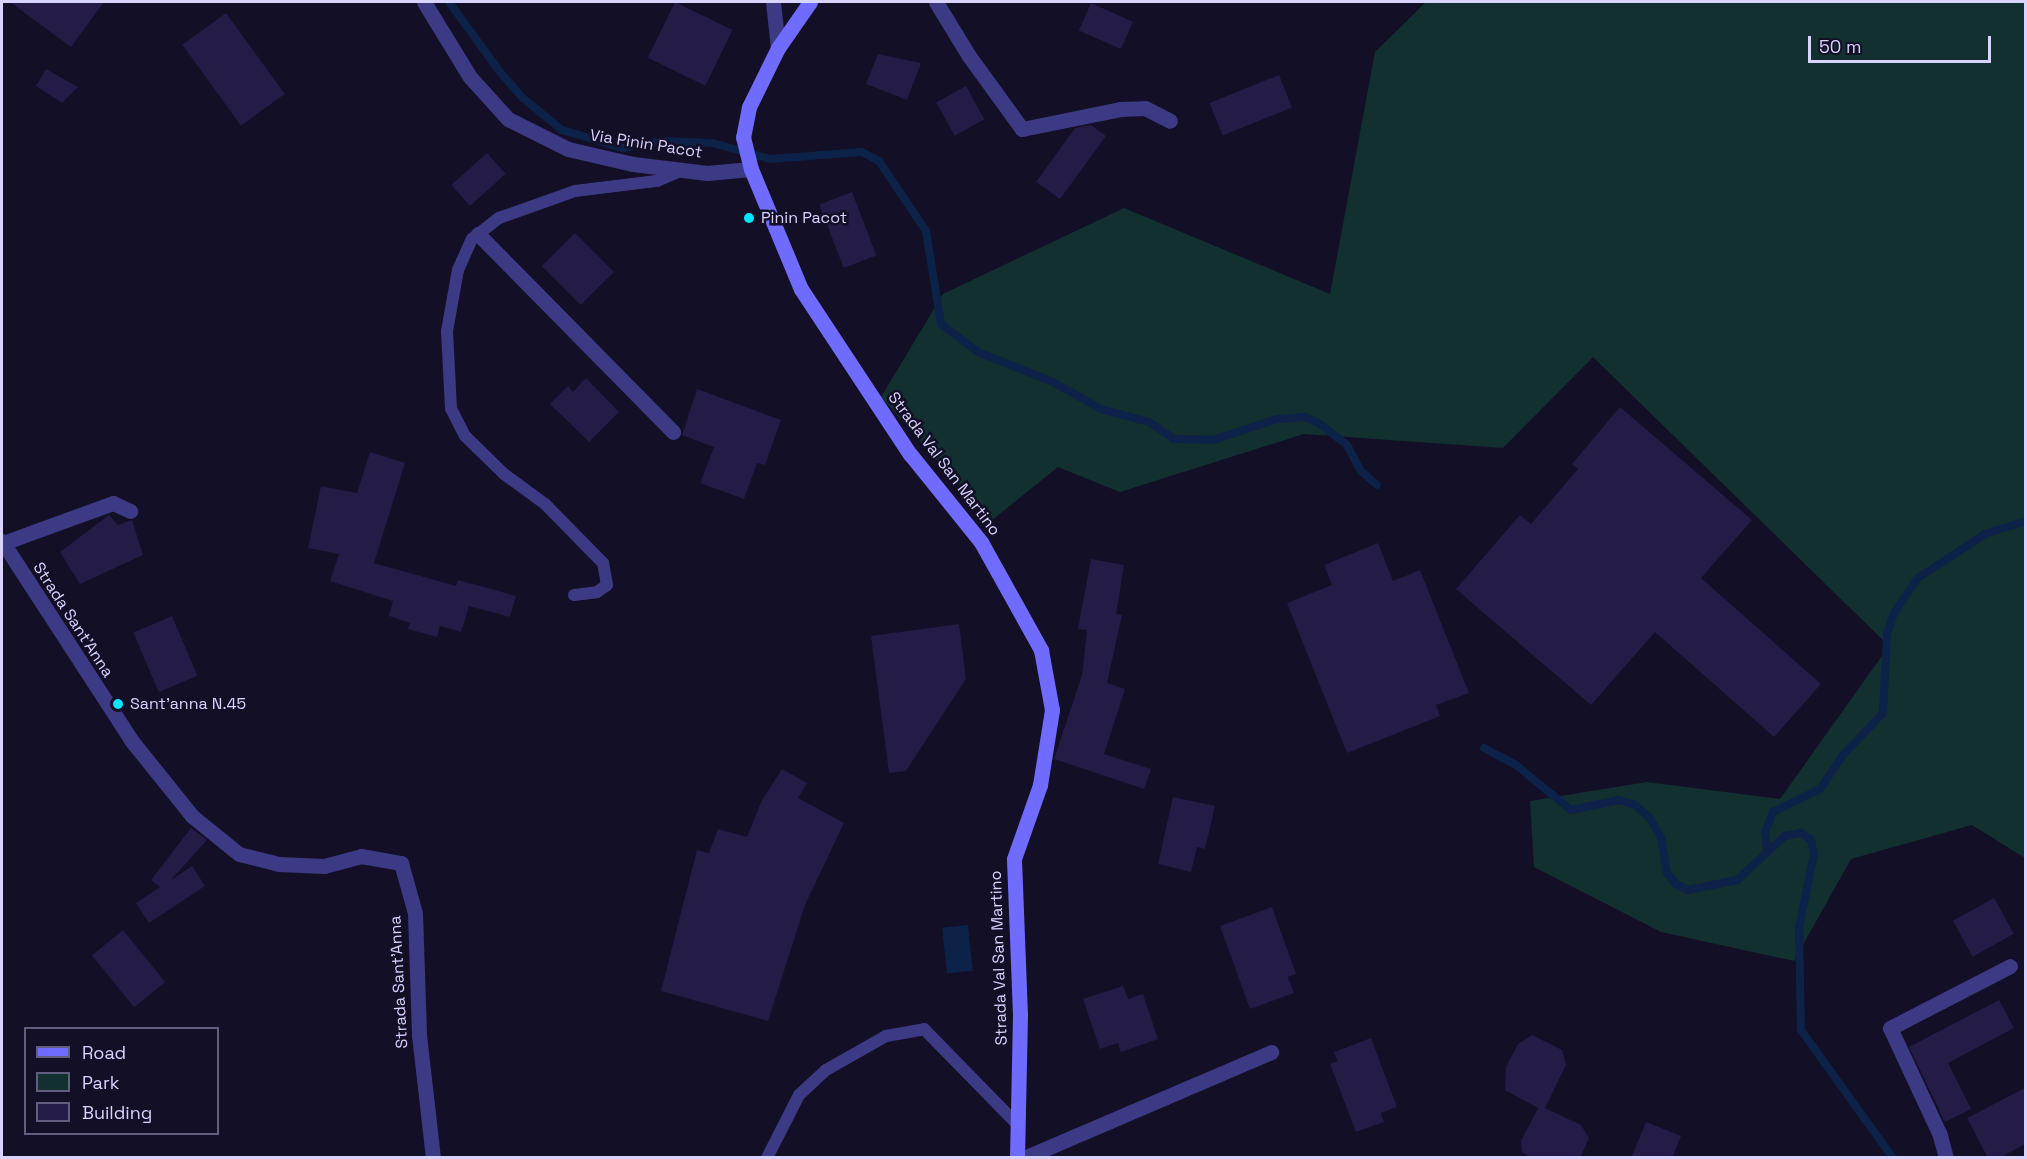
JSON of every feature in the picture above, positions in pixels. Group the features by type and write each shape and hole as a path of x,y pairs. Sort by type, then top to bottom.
{"street":[{"name":"Via Pinin Pacot","path":"424,2 470,77 508,119 568,149 633,164 707,173 751,169"},
{"path":"773,2 778,48"},
{"name":"Strada Val San Martino","path":"810,2 778,48 749,107 743,137 751,169 801,290 910,454 981,542 1041,650 1052,710 1040,785 1014,859 1020,1015 1017,1158"},
{"path":"936,2 969,56 1022,129 1120,109 1145,108 1170,121"},
{"path":"478,234 673,432"},
{"path":"2,542 113,503 130,512"},
{"name":"Strada Sant'Anna","path":"2,542 131,740 192,816 239,854 279,864 324,866 361,856 401,862 415,913 419,1035 433,1158"},
{"path":"1946,1158 1941,1135 1890,1028 2010,966"},
{"path":"1024,1158 1271,1052"}],"lane":[{"path":"574,595 597,592 607,585 603,563 545,504 465,436 451,408 447,331 458,270 478,234 499,218 538,202 575,191 657,182 683,170"},
{"path":"767,1158 799,1095 826,1070 886,1036 924,1029 1018,1125"}],"green space":[{"path":"1426,2 2025,2 2025,858 1972,825 1851,859 1794,961 1661,932 1534,867 1530,801 1647,782 1780,799 1889,646 1593,357 1503,448 1304,434 1120,492 1058,467 991,521 881,397 943,294 1124,208 1330,294 1375,52"}],"water":[{"path":"968,925 973,971 947,973 942,928"}],"building":[{"path":"10,2 104,2 71,47"},
{"path":"675,2 733,30 705,86 648,58"},
{"path":"1091,3 1133,22 1121,49 1079,30"},
{"path":"226,13 285,94 241,126 182,45"},
{"path":"878,54 921,63 907,100 866,84"},
{"path":"46,69 78,87 62,103 36,86"},
{"path":"1279,75 1292,107 1223,136 1209,103"},
{"path":"966,86 984,119 955,136 936,102"},
{"path":"1091,125 1106,136 1060,199 1036,182 1075,128"},
{"path":"487,153 506,174 470,206 451,185"},
{"path":"852,192 876,255 844,268 819,205"},
{"path":"575,233 614,272 581,305 542,266"},
{"path":"586,378 619,412 589,442 550,404 568,386 573,392"},
{"path":"697,389 781,420 765,465 757,463 744,499 700,483 714,447 682,435"},
{"path":"1620,407 1752,520 1701,578 1821,684 1774,737 1655,632 1591,705 1456,589 1520,515 1531,524 1578,469 1572,464"},
{"path":"370,452 405,463 374,563 456,586 458,580 516,596 510,617 469,606 461,632 440,626 437,637 408,629 410,623 389,616 393,601 330,581 339,554 308,548 321,486 357,493"},
{"path":"109,515 118,525 132,520 143,555 80,584 60,552"},
{"path":"1378,543 1393,581 1420,570 1469,693 1436,705 1440,716 1347,753 1287,603 1332,585 1324,565"},
{"path":"1091,559 1124,565 1116,614 1122,615 1107,683 1125,689 1104,754 1151,769 1144,789 1054,759 1082,675 1087,630 1078,629"},
{"path":"172,616 197,676 159,692 133,632"},
{"path":"959,624 966,679 906,771 889,773 871,636"},
{"path":"782,769 807,783 798,798 844,823 805,905 768,1021 661,991 697,850 709,853 718,829 747,837 762,800"},
{"path":"1173,797 1215,806 1205,849 1197,847 1191,872 1158,864"},
{"path":"191,828 207,840 171,880 192,866 205,886 149,923 136,903 160,887 151,880"},
{"path":"1994,898 2014,934 1973,957 1953,921"},
{"path":"1272,907 1296,974 1288,977 1294,993 1250,1009 1220,926"},
{"path":"123,930 165,982 134,1007 92,955"},
{"path":"1123,986 1128,999 1143,994 1158,1039 1121,1052 1118,1043 1100,1049 1083,999"},
{"path":"1999,1000 2014,1028 1948,1063 1971,1109 1945,1122 1909,1047"},
{"path":"1532,1035 1562,1050 1566,1065 1545,1108 1581,1125 1589,1138 1580,1158 1531,1158 1522,1152 1521,1141 1538,1108 1505,1090 1506,1067 1518,1044"},
{"path":"1371,1038 1397,1107 1381,1113 1384,1122 1356,1132 1330,1064 1338,1061 1334,1052"},
{"path":"2025,1088 2025,1144 1999,1158 1988,1158 1967,1118"},
{"path":"1646,1122 1681,1136 1672,1158 1631,1158"}],"waterway":[{"path":"449,2 500,72 523,98 562,130 623,148 661,141 713,143 770,159 862,152 879,161 926,231 941,324 978,352 1053,382 1101,409 1149,422 1174,439 1213,440 1277,419 1305,417 1320,424 1347,445 1361,471 1377,485"},
{"path":"1767,849 1765,832 1773,812 1820,789 1843,755 1883,713 1887,634 1894,613 1918,578 1985,534 2026,521"},
{"path":"1484,748 1516,765 1571,810 1619,800 1635,805 1649,817 1661,837 1667,873 1676,884 1688,890 1737,880 1785,836 1801,833 1811,840 1814,854 1799,928 1801,1030 1893,1158"}],"place":[{"name":"Pinin Pacot","path":"749,218"},
{"name":"Sant'anna N.45","path":"118,704"}]}
